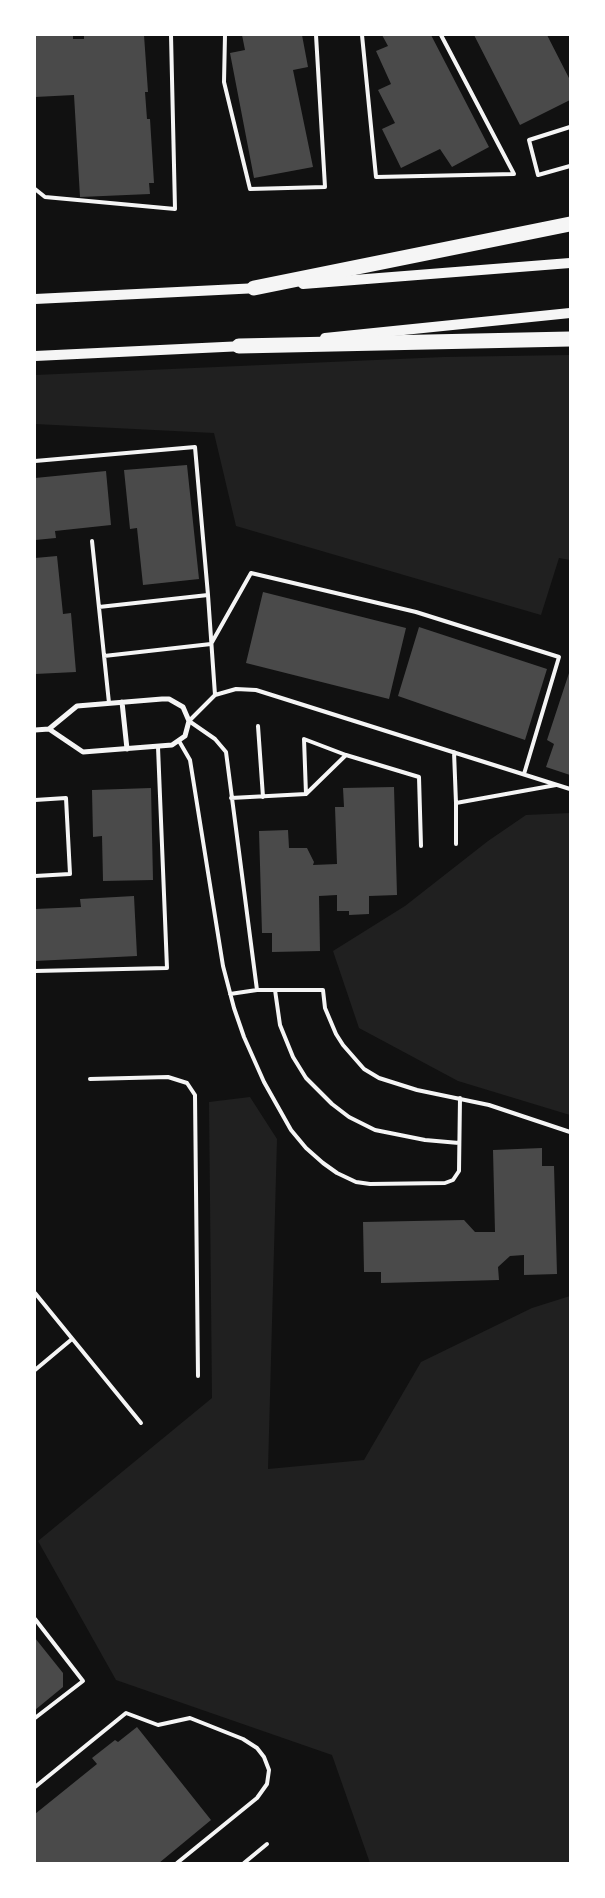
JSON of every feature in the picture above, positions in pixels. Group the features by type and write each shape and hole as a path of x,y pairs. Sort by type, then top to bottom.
{"highway":[{"path":"254,288 570,224"},
{"path":"239,346 570,339"}],"main road":[{"path":"35,298 254,288 570,263"},
{"path":"35,356 239,346 570,313"}],"street":[{"path":"35,730 49,729 77,706 169,699 183,707 189,721 185,736 179,742 172,745 83,752 49,729"},
{"path":"122,702 128,749"}],"lane":[{"path":"35,189 45,197 175,209 170,35"},
{"path":"225,35 224,82 250,190 325,186 316,35"},
{"path":"362,35 376,177 514,174 441,35"},
{"path":"570,127 529,140 538,175 570,166"},
{"path":"35,460 195,447 215,695"},
{"path":"92,541 109,703"},
{"path":"211,644 251,573 416,612 559,657 524,774"},
{"path":"99,607 208,595"},
{"path":"104,656 211,644"},
{"path":"257,990 226,752 215,738 189,721 215,695 236,689 256,690 570,788"},
{"path":"258,726 262,797"},
{"path":"306,794 304,739 346,755 419,777 422,846"},
{"path":"179,742 190,760 223,966 234,1008 264,1082 291,1130 306,1148 337,1173 356,1182 370,1184 445,1183 453,1180 459,1171 460,1098"},
{"path":"35,971 167,968 158,747"},
{"path":"454,752 456,844"},
{"path":"231,798 306,794 346,755"},
{"path":"456,804 556,784"},
{"path":"35,800 66,798 70,874 35,876"},
{"path":"230,994 257,990 323,990 325,1008 336,1034 352,1057 379,1078 398,1085 489,1105 570,1132"},
{"path":"275,990 280,1025 293,1057 306,1078 332,1104 349,1117 375,1130 425,1140 459,1143"},
{"path":"90,1079 168,1077 186,1083 195,1096 198,1376"},
{"path":"35,1292 141,1423"},
{"path":"35,1370 72,1339"},
{"path":"35,1619 83,1681 35,1718"},
{"path":"35,1787 126,1713 158,1725 190,1718 243,1739 257,1748 264,1757 269,1770 267,1784 256,1798 177,1863"},
{"path":"244,1863 267,1844"}],"shaded area":[{"path":"570,355 570,560 559,558 541,615 236,526 214,433 35,424 35,375 444,357"},
{"path":"570,813 570,1115 458,1081 359,1028 333,951 405,906 488,841 526,815"},
{"path":"250,1097 277,1139 268,1469 364,1460 421,1362 532,1308 570,1296 570,1863 370,1863 332,1755 116,1680 38,1541 212,1398 209,1102"}],"building":[{"path":"35,35 73,35 73,39 84,39 84,36 144,35 148,92 145,92 147,119 150,119 154,183 149,183 150,194 80,197 74,95 35,97"},
{"path":"242,35 302,35 308,67 293,70 313,167 254,178 230,53 245,50"},
{"path":"382,35 431,35 489,147 452,167 440,149 401,168 382,129 395,123 378,90 391,84 376,51 388,46"},
{"path":"474,35 547,35 570,80 570,100 520,125"},
{"path":"187,465 199,579 143,585 137,528 130,529 124,470"},
{"path":"106,471 111,525 55,531 56,538 35,540 35,478"},
{"path":"57,556 63,614 71,613 76,672 35,674 35,558"},
{"path":"263,592 406,628 389,699 246,663"},
{"path":"419,627 547,669 525,740 398,696"},
{"path":"570,670 570,775 546,767 554,744 547,740"},
{"path":"394,787 397,895 369,896 369,914 349,915 349,911 337,911 337,895 319,896 320,951 272,952 272,933 262,933 259,831 288,830 289,848 307,848 314,862 313,865 337,864 335,807 344,807 343,788"},
{"path":"151,788 153,880 103,881 102,836 93,837 92,790"},
{"path":"134,896 137,956 35,961 35,909 81,907 80,899"},
{"path":"542,1148 542,1166 554,1166 557,1274 524,1275 524,1255 510,1256 498,1267 499,1280 381,1283 381,1272 364,1272 363,1222 464,1220 475,1232 495,1232 493,1150"},
{"path":"35,1638 63,1673 63,1687 35,1710"},
{"path":"137,1727 211,1820 159,1863 35,1863 35,1814 97,1764 92,1758 115,1740 118,1742"}]}
